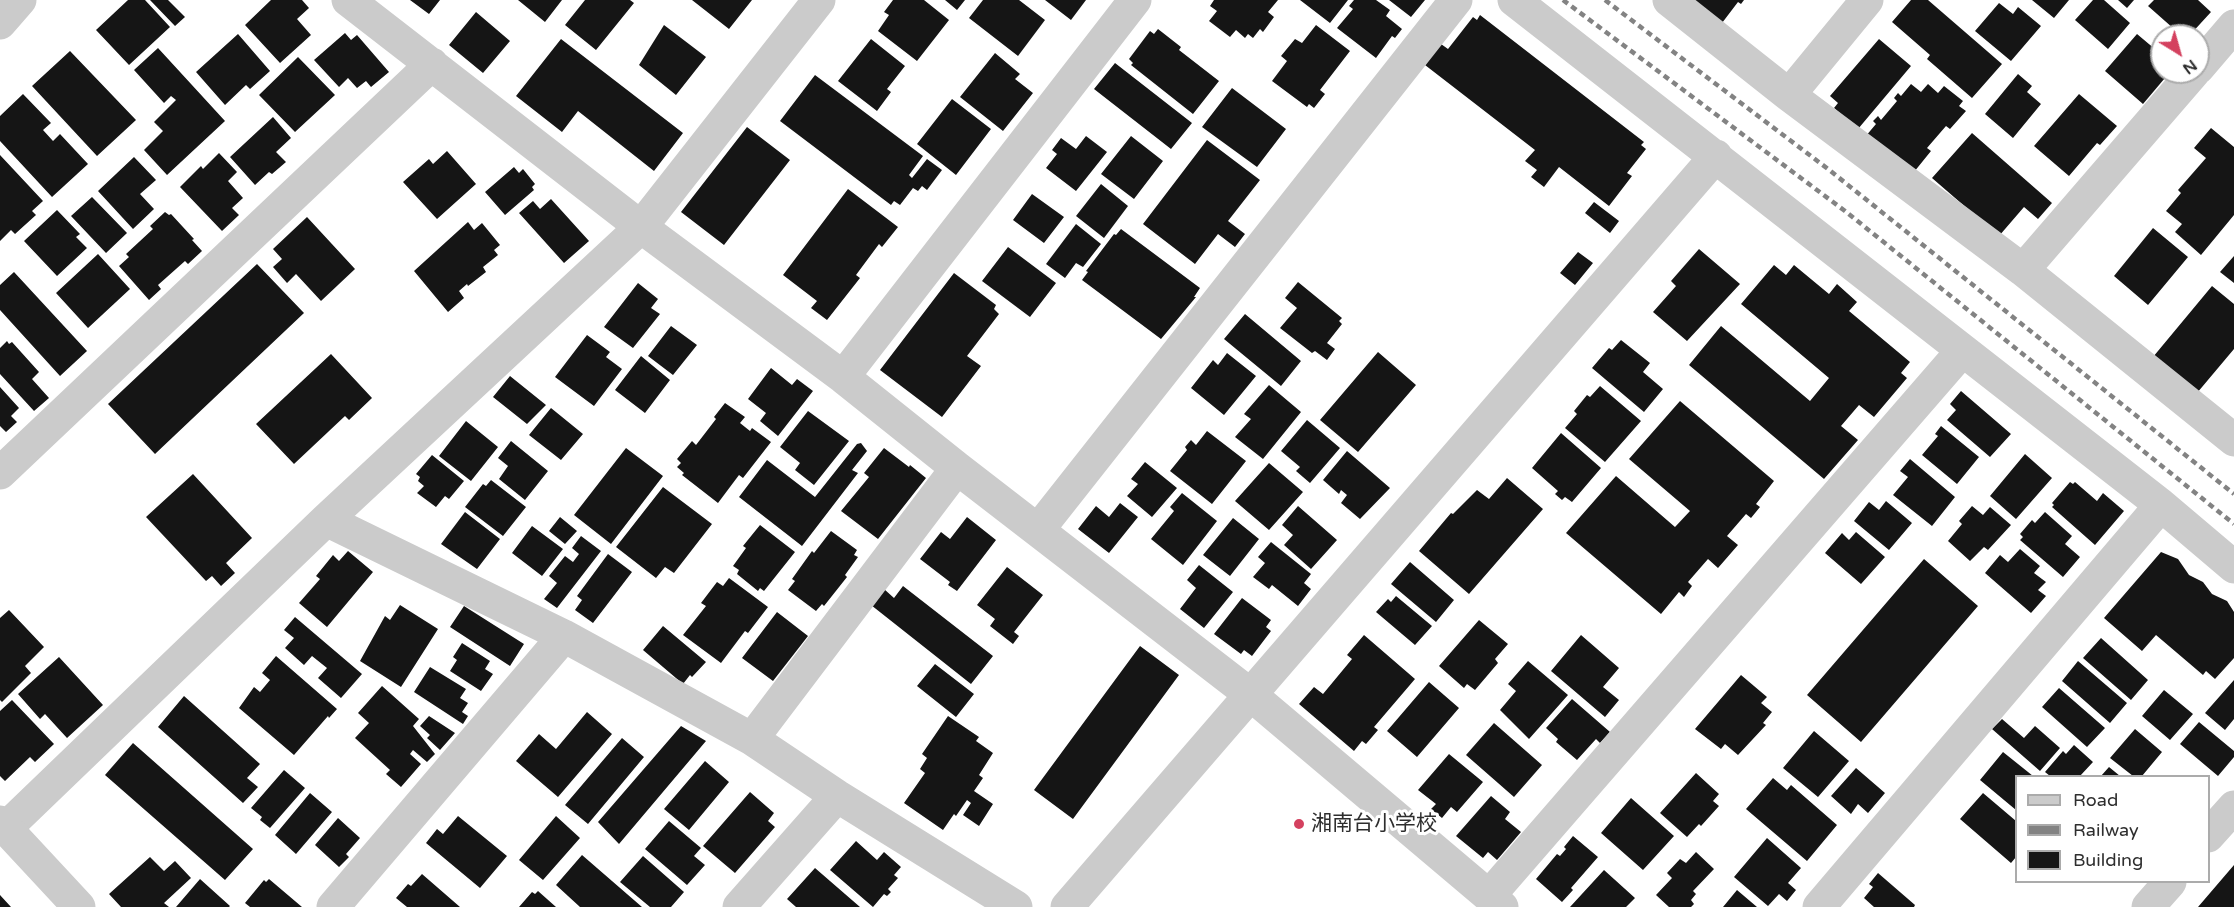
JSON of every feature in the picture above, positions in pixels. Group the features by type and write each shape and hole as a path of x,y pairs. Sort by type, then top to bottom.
{"street":[{"path":"348,0 641,227 843,376 957,468 1251,695 1496,902 1962,351"},
{"path":"79,907 3,825 641,227 819,0"},
{"path":"843,376 1135,0"},
{"path":"1038,531 1456,0"},
{"path":"1514,0 2161,505 2234,567"},
{"path":"1669,0 1789,95 2228,424"},
{"path":"1789,95 1867,0"},
{"path":"2210,54 2234,26"},
{"path":"0,473 432,64"},
{"path":"2022,270 2184,84"},
{"path":"1067,907 1716,156"},
{"path":"752,739 957,468"},
{"path":"1819,907 2161,505"},
{"path":"326,520 564,636 752,739 837,796 1016,907"},
{"path":"333,907 564,636"},
{"path":"739,907 837,796"},
{"path":"2210,834 2234,807"},
{"path":"2148,907 2169,883"}],"building":[{"path":"128,0 145,0 170,27 129,65 96,30"},
{"path":"150,0 168,0 185,17 175,26"},
{"path":"271,0 302,0 309,8 297,19 311,35 280,63 245,25"},
{"path":"410,0 440,0 429,14"},
{"path":"518,0 562,0 545,22"},
{"path":"585,0 630,0 634,3 596,50 565,25"},
{"path":"692,0 752,0 729,29"},
{"path":"893,0 924,0 949,20 917,61 878,31 889,15 884,12"},
{"path":"945,0 965,0 957,10"},
{"path":"983,0 1019,0 1045,20 1018,56 969,18"},
{"path":"1045,0 1086,0 1071,20"},
{"path":"1214,0 1278,0 1268,12 1274,17 1263,32 1260,29 1253,38 1248,34 1245,38 1236,30 1230,37 1209,21 1217,11 1210,6"},
{"path":"1300,0 1348,0 1330,23"},
{"path":"1354,0 1376,0 1390,10 1386,16 1402,29 1395,38 1392,36 1376,58 1337,28 1353,9 1349,6"},
{"path":"1389,0 1425,0 1411,17"},
{"path":"1692,0 1744,0 1741,4 1738,2 1722,23"},
{"path":"1911,0 1928,0 2002,64 1972,98 1927,59 1930,55 1892,22"},
{"path":"2032,0 2069,0 2054,18"},
{"path":"2093,0 2104,0 2130,23 2108,49 2075,20"},
{"path":"2118,0 2134,0 2127,8"},
{"path":"2154,0 2198,0 2211,12 2200,24 2168,24 2148,6"},
{"path":"1999,3 2013,14 2018,7 2041,26 2011,61 1975,31"},
{"path":"476,12 510,41 483,73 449,45"},
{"path":"1480,15 1644,142 1641,145 1646,149 1627,173 1632,176 1609,206 1559,167 1544,187 1531,177 1537,170 1525,161 1535,150 1425,65 1441,44 1448,49 1473,17 1477,20"},
{"path":"664,25 706,57 676,95 639,65"},
{"path":"1316,25 1350,51 1320,90 1325,94 1314,108 1309,104 1307,107 1272,81 1287,61 1281,56 1295,39 1302,43"},
{"path":"1158,29 1181,47 1179,50 1219,81 1193,114 1131,65 1133,63 1129,59 1150,31 1154,34"},
{"path":"345,33 351,40 357,35 389,72 371,87 366,81 357,88 348,78 339,87 314,60"},
{"path":"238,34 270,71 250,89 246,85 225,105 196,72"},
{"path":"2137,34 2150,45 2150,84 2160,84 2143,104 2105,71"},
{"path":"561,39 683,133 654,171 578,111 562,132 516,96"},
{"path":"871,39 905,66 887,89 891,92 877,111 838,81"},
{"path":"1879,39 1911,66 1858,129 1834,108 1838,103 1830,96"},
{"path":"158,48 225,121 167,175 144,150 163,131 154,122 176,100 171,96 164,103 134,70"},
{"path":"70,51 136,120 97,156 32,86"},
{"path":"995,53 1020,74 1015,79 1033,93 1003,131 960,97"},
{"path":"298,57 335,95 295,132 259,95"},
{"path":"1115,63 1192,123 1171,149 1094,89"},
{"path":"2018,74 2032,86 2027,92 2041,104 2013,138 1985,114"},
{"path":"815,75 923,156 909,175 912,178 927,159 942,170 927,190 922,186 918,191 913,188 900,205 894,201 891,205 780,121"},
{"path":"1911,84 1921,92 1928,84 1938,93 1944,86 1963,101 1959,106 1966,111 1950,129 1946,126 1927,148 1931,151 1914,172 1865,137 1876,124 1873,121 1878,116 1881,120 1897,101 1894,98 1898,93 1901,96"},
{"path":"1232,88 1286,129 1257,167 1202,127"},
{"path":"23,94 51,123 43,130 53,141 60,134 88,164 52,197 0,141 0,116"},
{"path":"2079,94 2117,126 2100,145 2097,143 2069,176 2034,146"},
{"path":"952,99 991,129 956,175 917,144"},
{"path":"273,117 291,138 276,152 286,162 272,174 269,172 255,185 230,157"},
{"path":"747,127 790,160 724,245 681,212"},
{"path":"2211,128 2234,147 2234,215 2201,255 2175,232 2182,224 2166,211 2181,193 2178,190 2206,158 2194,148"},
{"path":"1972,133 2052,203 2038,219 2024,207 1999,236 1932,178"},
{"path":"1086,136 1107,152 1076,191 1046,168 1057,154 1052,150 1061,138 1076,149"},
{"path":"1131,136 1163,161 1134,199 1101,174"},
{"path":"1207,140 1260,180 1228,221 1245,234 1235,247 1218,234 1195,264 1143,224"},
{"path":"447,151 476,184 437,219 403,182 429,159 433,164"},
{"path":"219,153 237,172 228,181 243,198 232,208 239,215 222,231 180,187 201,166 203,169"},
{"path":"0,155 43,201 32,211 36,215 15,234 11,230 0,241"},
{"path":"134,157 156,180 140,194 154,209 133,229 98,191"},
{"path":"514,167 519,173 523,169 535,184 532,187 534,190 505,215 485,192"},
{"path":"1101,184 1128,206 1104,238 1076,216"},
{"path":"848,189 898,227 882,247 879,244 856,275 860,278 827,320 811,308 817,301 783,275"},
{"path":"1032,194 1064,217 1044,243 1013,220"},
{"path":"92,197 127,233 106,253 71,216"},
{"path":"551,199 589,241 564,263 519,213 533,201 540,209"},
{"path":"1594,202 1619,221 1610,233 1585,213"},
{"path":"57,210 80,234 76,237 87,248 57,276 24,241"},
{"path":"165,212 171,214 202,251 188,264 185,261 158,285 161,289 149,300 119,266 129,257 126,254 153,229 150,226"},
{"path":"307,217 355,269 321,301 296,274 287,283 273,267 282,259 273,249"},
{"path":"468,222 474,230 482,223 500,245 494,250 498,255 483,267 486,272 459,291 464,298 448,312 414,271"},
{"path":"1076,224 1101,244 1083,267 1076,263 1065,278 1046,264"},
{"path":"2153,228 2188,257 2148,305 2114,276"},
{"path":"1121,229 1200,288 1194,297 1196,297 1161,339 1082,280 1088,272 1086,271 1114,234 1116,235"},
{"path":"1008,247 1056,283 1030,317 982,281"},
{"path":"1699,249 1740,284 1687,341 1653,312 1676,286 1671,281"},
{"path":"1578,252 1593,263 1575,285 1560,273"},
{"path":"98,254 130,289 88,328 56,293"},
{"path":"2234,256 2234,283 2220,272"},
{"path":"257,264 304,313 155,454 108,404"},
{"path":"1774,265 1786,275 1794,265 1829,294 1837,284 1857,302 1849,311 1910,362 1901,373 1907,378 1874,417 1859,405 1841,426 1858,440 1824,479 1689,365 1721,326 1810,401 1829,378 1741,304"},
{"path":"14,272 87,351 60,376 0,310 0,285"},
{"path":"954,273 996,305 994,309 999,314 967,356 981,366 942,417 880,370"},
{"path":"1298,282 1342,318 1339,321 1342,324 1327,343 1335,349 1327,360 1315,351 1312,353 1280,328 1297,308 1285,298"},
{"path":"638,283 658,299 651,308 660,314 633,348 604,327"},
{"path":"2212,286 2234,304 2234,349 2197,393 2153,357"},
{"path":"1245,314 1301,361 1281,386 1224,339"},
{"path":"671,326 697,345 673,375 648,356"},
{"path":"587,335 610,352 606,357 622,369 594,406 555,377"},
{"path":"1621,340 1650,363 1643,372 1663,389 1644,412 1592,368 1609,348 1612,350"},
{"path":"7,341 9,344 12,342 39,372 32,379 49,398 34,411 0,374 0,348"},
{"path":"1378,352 1416,385 1358,452 1320,420"},
{"path":"1227,353 1256,376 1224,415 1191,388 1213,360 1218,365"},
{"path":"331,354 372,398 349,420 345,416 294,464 256,424"},
{"path":"641,356 670,380 645,413 615,390"},
{"path":"771,368 792,385 797,379 813,391 778,436 760,421 766,413 748,399"},
{"path":"510,376 546,405 527,424 493,397"},
{"path":"1269,385 1301,412 1263,459 1235,437 1251,419 1244,414"},
{"path":"1600,386 1641,421 1605,462 1565,428 1577,414 1574,411 1587,395 1590,397"},
{"path":"0,387 19,408 11,416 17,422 6,432 0,426"},
{"path":"1961,391 2011,434 1990,457 1947,420 1956,410 1950,404"},
{"path":"1680,401 1774,481 1756,504 1760,507 1751,518 1746,514 1727,536 1738,545 1718,568 1708,559 1688,582 1692,586 1684,597 1679,592 1661,614 1566,533 1616,476 1675,527 1690,511 1629,459"},
{"path":"725,403 745,417 740,423 750,431 752,428 771,442 743,478 739,475 718,503 682,475 684,473 677,467 681,463 677,459 692,441 696,445"},
{"path":"551,408 583,434 561,460 529,435"},
{"path":"808,411 849,441 814,485 795,470 800,463 780,447"},
{"path":"1307,420 1340,448 1310,483 1296,471 1300,467 1281,451"},
{"path":"466,421 498,447 471,481 439,456"},
{"path":"1941,426 1979,457 1957,484 1922,455 1938,436 1935,434"},
{"path":"1207,431 1246,461 1212,504 1170,471 1187,450 1185,447 1191,440 1196,445"},
{"path":"1561,433 1601,468 1572,502 1565,497 1562,500 1555,494 1558,491 1532,468"},
{"path":"511,441 548,471 525,500 499,479 508,466 498,458"},
{"path":"861,443 867,451 852,470 858,473 802,546 739,497 767,460 815,497 857,444"},
{"path":"626,448 663,476 611,544 574,515"},
{"path":"884,448 926,478 878,539 841,511 869,477 864,473"},
{"path":"1347,451 1390,488 1360,519 1341,503 1347,495 1341,490 1339,494 1323,480"},
{"path":"2025,454 2052,478 2016,519 1990,496"},
{"path":"432,455 464,481 449,499 445,496 436,507 417,493 424,486 418,481 420,477 416,474"},
{"path":"1910,459 1955,497 1932,526 1893,495 1908,477 1900,471"},
{"path":"1145,462 1177,488 1152,517 1127,496 1138,484 1131,479"},
{"path":"1269,463 1303,492 1269,530 1235,501"},
{"path":"193,474 252,538 226,563 235,573 221,586 212,576 206,581 146,517"},
{"path":"1507,478 1543,509 1469,594 1419,551 1451,513 1453,514 1477,490 1489,499"},
{"path":"491,480 526,507 503,536 465,507 483,484 486,486"},
{"path":"2070,482 2073,484 2075,482 2097,501 2103,493 2124,511 2095,545 2052,507 2054,505 2052,503"},
{"path":"663,487 712,524 674,573 665,567 656,578 616,547"},
{"path":"1182,493 1217,521 1183,565 1151,539 1174,511 1170,507"},
{"path":"1886,501 1912,523 1889,550 1854,521 1869,502 1879,510"},
{"path":"1120,503 1138,517 1109,553 1078,529 1096,506 1109,517"},
{"path":"1298,506 1337,540 1311,569 1284,545 1293,535 1282,525"},
{"path":"1972,506 1983,515 1990,507 2011,525 1988,550 1984,547 1970,561 1948,541 1962,524 1959,521"},
{"path":"465,512 500,539 477,569 441,544"},
{"path":"2045,512 2072,536 2065,544 2080,557 2063,577 2020,540 2023,537 2020,534 2032,520 2035,523"},
{"path":"560,517 577,531 565,544 549,531"},
{"path":"967,517 996,540 957,591 948,585 950,582 920,559 941,532 950,539"},
{"path":"1233,518 1259,539 1230,576 1203,555"},
{"path":"760,525 795,552 764,591 760,588 758,591 737,574 739,570 733,566 746,548 743,546"},
{"path":"532,526 563,549 542,576 512,553"},
{"path":"831,531 857,550 854,555 858,557 845,575 847,577 824,606 822,604 816,611 788,590 795,581 792,579 812,551 814,553"},
{"path":"1856,532 1885,557 1861,584 1825,553 1842,533 1849,540"},
{"path":"581,536 601,551 557,608 544,599 557,583 549,576 565,556 573,562 579,554 572,548"},
{"path":"1271,542 1311,574 1304,583 1311,589 1298,606 1272,585 1269,589 1253,577 1265,563 1258,557"},
{"path":"2020,549 2040,566 2034,573 2046,582 2038,590 2046,596 2031,613 1985,573 2000,555 2008,562"},
{"path":"348,551 373,572 327,627 299,603 320,579 316,576 333,555 339,561"},
{"path":"2161,552 2178,559 2189,575 2203,582 2212,594 2227,601 2234,612 2234,658 2215,679 2206,671 2203,675 2156,635 2142,651 2104,618"},
{"path":"608,554 632,572 593,623 575,610 582,600 577,596"},
{"path":"1924,559 1978,606 1861,742 1807,695"},
{"path":"1410,562 1454,600 1436,622 1391,584"},
{"path":"1199,565 1233,592 1204,628 1180,609 1196,588 1187,580"},
{"path":"1007,567 1043,595 1014,632 1019,636 1013,644 990,626 995,619 977,605"},
{"path":"729,578 768,607 748,633 745,631 721,663 683,635 706,606 701,603 717,582 723,586"},
{"path":"903,586 993,656 971,684 871,605 884,589 894,598"},
{"path":"1396,596 1432,626 1415,645 1376,612 1388,599 1391,602"},
{"path":"1242,598 1271,620 1266,627 1271,631 1252,656 1244,650 1241,654 1214,634"},
{"path":"400,605 438,629 401,687 360,661 385,616 390,620"},
{"path":"464,606 524,644 510,666 450,627"},
{"path":"9,610 44,647 25,666 31,673 2,702 0,700 0,618"},
{"path":"777,612 808,636 773,681 742,658"},
{"path":"295,617 362,674 341,698 318,678 327,668 312,656 304,665 285,648 294,638 284,630"},
{"path":"1479,620 1508,644 1495,659 1498,663 1475,690 1467,684 1464,688 1439,666"},
{"path":"663,626 706,662 683,684 643,650"},
{"path":"1364,635 1415,679 1374,727 1378,730 1366,744 1362,741 1354,751 1299,704 1314,687 1323,694 1352,659 1347,655"},
{"path":"1581,635 1619,668 1603,687 1619,700 1605,717 1551,671"},
{"path":"2101,638 2148,680 2131,700 2083,658"},
{"path":"462,643 490,661 485,669 493,674 481,691 450,671 457,660 453,657"},
{"path":"1140,646 1179,675 1073,819 1034,790"},
{"path":"276,656 337,709 294,755 239,708 254,687 260,692 270,680 262,673"},
{"path":"59,657 103,705 67,738 45,714 40,719 18,694"},
{"path":"1528,661 1568,695 1529,739 1500,710 1516,691 1508,684"},
{"path":"2078,661 2127,703 2110,723 2062,681"},
{"path":"935,664 974,694 956,717 917,686"},
{"path":"430,667 466,689 460,698 468,703 462,712 468,716 463,724 414,692"},
{"path":"1741,675 1767,697 1761,703 1772,712 1763,723 1766,725 1738,755 1725,744 1721,749 1695,729"},
{"path":"2234,680 2234,719 2225,730 2205,713"},
{"path":"1429,682 1459,708 1417,757 1387,731"},
{"path":"382,686 419,719 413,726 435,754 427,762 413,750 410,754 421,764 401,787 386,774 390,770 355,738 369,723 358,713"},
{"path":"2059,688 2105,728 2087,747 2042,707"},
{"path":"2164,690 2193,714 2170,740 2142,716"},
{"path":"184,696 260,764 247,778 258,787 243,803 158,727"},
{"path":"1572,699 1610,732 1600,743 1596,739 1577,760 1556,742 1558,739 1546,728"},
{"path":"12,700 54,744 35,762 30,757 5,781 0,776 0,711"},
{"path":"587,712 612,734 558,797 516,761 539,734 556,749"},
{"path":"429,716 455,733 440,750 427,738 430,735 420,726"},
{"path":"948,716 979,737 976,741 993,753 979,775 983,778 974,791 993,804 979,826 963,815 971,803 967,800 943,830 904,803 925,773 920,769 927,758 922,754"},
{"path":"2002,719 2024,738 2035,726 2060,748 2040,771 1992,729"},
{"path":"2199,722 2234,751 2234,757 2218,776 2180,744"},
{"path":"1494,723 1542,765 1514,797 1466,755"},
{"path":"681,726 706,741 619,844 598,822"},
{"path":"2135,729 2162,752 2143,775 2132,775 2110,758"},
{"path":"1814,731 1849,761 1818,797 1783,768"},
{"path":"622,738 644,757 588,824 565,805"},
{"path":"133,743 253,849 225,880 105,775"},
{"path":"2074,745 2093,762 2081,775 2049,775 2045,772 2063,751 2066,754"},
{"path":"2003,752 2032,775 2015,775 2015,809 1980,780"},
{"path":"1449,754 1483,782 1457,812 1451,807 1442,818 1431,809 1436,804 1418,790"},
{"path":"705,761 729,782 689,830 664,809"},
{"path":"2109,767 2119,775 2102,775"},
{"path":"1856,768 1885,793 1868,813 1858,804 1851,814 1831,796"},
{"path":"284,770 305,788 270,828 251,808"},
{"path":"1696,773 1719,794 1713,801 1719,806 1701,826 1699,824 1687,837 1660,813"},
{"path":"1773,778 1787,790 1791,785 1837,825 1807,861 1746,809"},
{"path":"750,792 774,813 768,821 775,827 735,873 703,846"},
{"path":"310,793 332,812 296,854 275,835"},
{"path":"1983,793 2015,820 2015,858 2011,863 1960,819"},
{"path":"1491,796 1510,812 1505,819 1521,832 1497,860 1488,852 1483,858 1456,836"},
{"path":"1631,798 1674,836 1643,870 1601,833"},
{"path":"458,816 507,856 480,888 426,843 437,829 443,834"},
{"path":"556,816 580,838 543,880 519,860"},
{"path":"338,818 360,838 346,854 349,857 339,867 315,845"},
{"path":"669,821 701,848 694,856 705,865 687,885 645,849"},
{"path":"1573,836 1598,857 1562,902 1536,879 1557,854 1560,856"},
{"path":"1767,838 1801,868 1788,883 1796,890 1787,901 1779,894 1768,906 1734,877"},
{"path":"856,841 877,860 884,852 901,867 894,875 898,878 888,889 891,892 887,896 884,894 873,907 830,870"},
{"path":"1696,852 1714,869 1693,891 1696,894 1691,900 1694,904 1691,907 1669,907 1656,895 1672,878 1667,873 1680,859 1686,863"},
{"path":"582,855 642,907 580,907 556,885"},
{"path":"643,856 684,892 671,907 650,907 620,882"},
{"path":"150,857 164,871 175,861 191,878 164,903 169,907 121,907 109,894"},
{"path":"2234,865 2234,907 2198,907"},
{"path":"815,868 860,907 796,907 787,899"},
{"path":"1604,870 1635,898 1626,907 1570,907"},
{"path":"1878,873 1915,905 1914,907 1874,907 1864,898 1873,887 1869,884"},
{"path":"422,874 460,907 407,907 396,898 408,884 411,886"},
{"path":"200,879 230,906 176,907"},
{"path":"269,879 302,907 250,907 245,903 264,880 266,882"},
{"path":"1737,890 1757,907 1723,907"},
{"path":"538,891 556,907 519,907 532,892 535,894"},
{"path":"0,895 11,907 0,907"}],"railway":[{"path":"1563,0 1845,211 2234,524"},
{"path":"1605,0 1828,169 2234,494"}],"place":[{"name":"湘南台小学校","path":"1299,824"}]}
